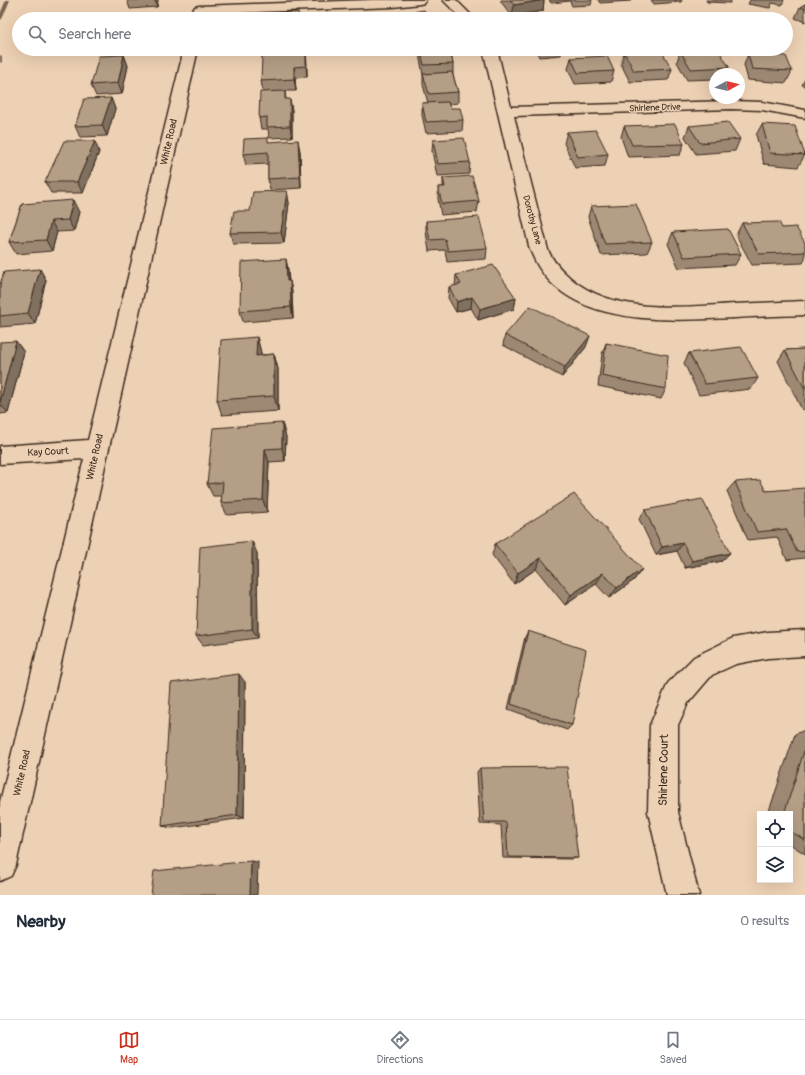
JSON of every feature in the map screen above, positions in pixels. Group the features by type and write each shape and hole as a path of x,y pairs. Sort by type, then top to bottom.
{"street":[{"path":"199,10 385,4 420,0"},
{"path":"449,0 462,12"},
{"name":"White Road","path":"0,865 189,56"},
{"name":"Dorothy Lane","path":"492,56 536,239 546,266 557,278 572,290 589,300 609,307 635,312 666,314 805,308"},
{"name":"Shirlene Drive","path":"505,112 731,105 762,106 805,114"},
{"name":"Kay Court","path":"0,455 97,449"},
{"name":"Shirlene Court","path":"683,895 663,812 664,725 678,693 703,666 733,651 768,645 805,643"}],"building":[{"path":"510,0 544,0 514,5"},
{"path":"805,4 805,9 800,7"},
{"path":"424,10 426,12 413,12"},
{"path":"99,56 124,56 118,83 91,85"},
{"path":"262,56 306,56 306,66 294,67 294,79 261,81"},
{"path":"422,56 451,56 453,64 424,65"},
{"path":"607,56 614,71 578,73 571,58"},
{"path":"626,56 664,56 672,69 634,71"},
{"path":"683,56 722,56 729,67 691,69"},
{"path":"749,56 786,56 792,71 752,69"},
{"path":"452,72 458,92 429,94 423,74"},
{"path":"285,91 285,99 290,99 290,126 267,127 267,117 259,118 260,92"},
{"path":"111,98 102,125 75,126 84,99"},
{"path":"448,102 450,108 460,108 463,120 426,122 422,103"},
{"path":"728,122 740,139 700,143 689,126"},
{"path":"675,124 684,144 632,145 624,126"},
{"path":"762,124 795,126 805,155 770,153"},
{"path":"596,130 608,154 578,157 567,132"},
{"path":"268,138 268,142 298,140 300,177 268,179 268,152 243,154 244,139"},
{"path":"464,138 470,162 438,164 433,140"},
{"path":"64,141 95,141 77,182 45,182"},
{"path":"472,176 479,201 442,204 438,187 445,187 443,178"},
{"path":"287,191 281,232 230,233 234,211 250,211 253,192"},
{"path":"73,200 68,220 51,221 46,240 9,242 22,204"},
{"path":"636,204 652,242 605,244 591,206"},
{"path":"479,217 487,248 448,251 445,239 430,240 426,221"},
{"path":"779,222 782,228 796,227 805,243 805,252 759,254 742,223"},
{"path":"728,229 741,254 684,257 673,232"},
{"path":"286,259 287,281 290,281 291,307 240,311 241,262"},
{"path":"493,265 516,298 480,309 472,297 457,302 449,287 461,284 456,275"},
{"path":"40,269 28,313 0,316 0,284 4,272"},
{"path":"530,306 590,336 565,367 505,335"},
{"path":"257,337 256,356 274,354 274,396 217,400 221,340"},
{"path":"16,341 0,402 0,342"},
{"path":"606,343 668,355 666,389 602,376"},
{"path":"741,347 758,378 705,384 689,353"},
{"path":"805,349 805,389 785,350"},
{"path":"282,423 282,448 265,449 263,500 221,503 223,482 207,484 213,428"},
{"path":"760,480 766,491 805,488 805,551 797,552 786,529 757,532 735,482"},
{"path":"574,494 642,569 617,588 603,573 571,595 541,558 518,573 495,544"},
{"path":"702,499 730,553 692,561 683,543 662,547 645,510"},
{"path":"252,541 252,629 196,636 200,547"},
{"path":"528,631 586,650 572,725 511,704"},
{"path":"239,674 237,815 162,826 171,683"},
{"path":"805,748 805,840 793,833 793,811 785,811"},
{"path":"567,767 578,858 508,857 506,822 484,822 480,768"},
{"path":"251,861 250,895 151,895 154,871"}],"waterway":[{"path":"0,19 8,0"},
{"path":"0,56 0,62"}]}
